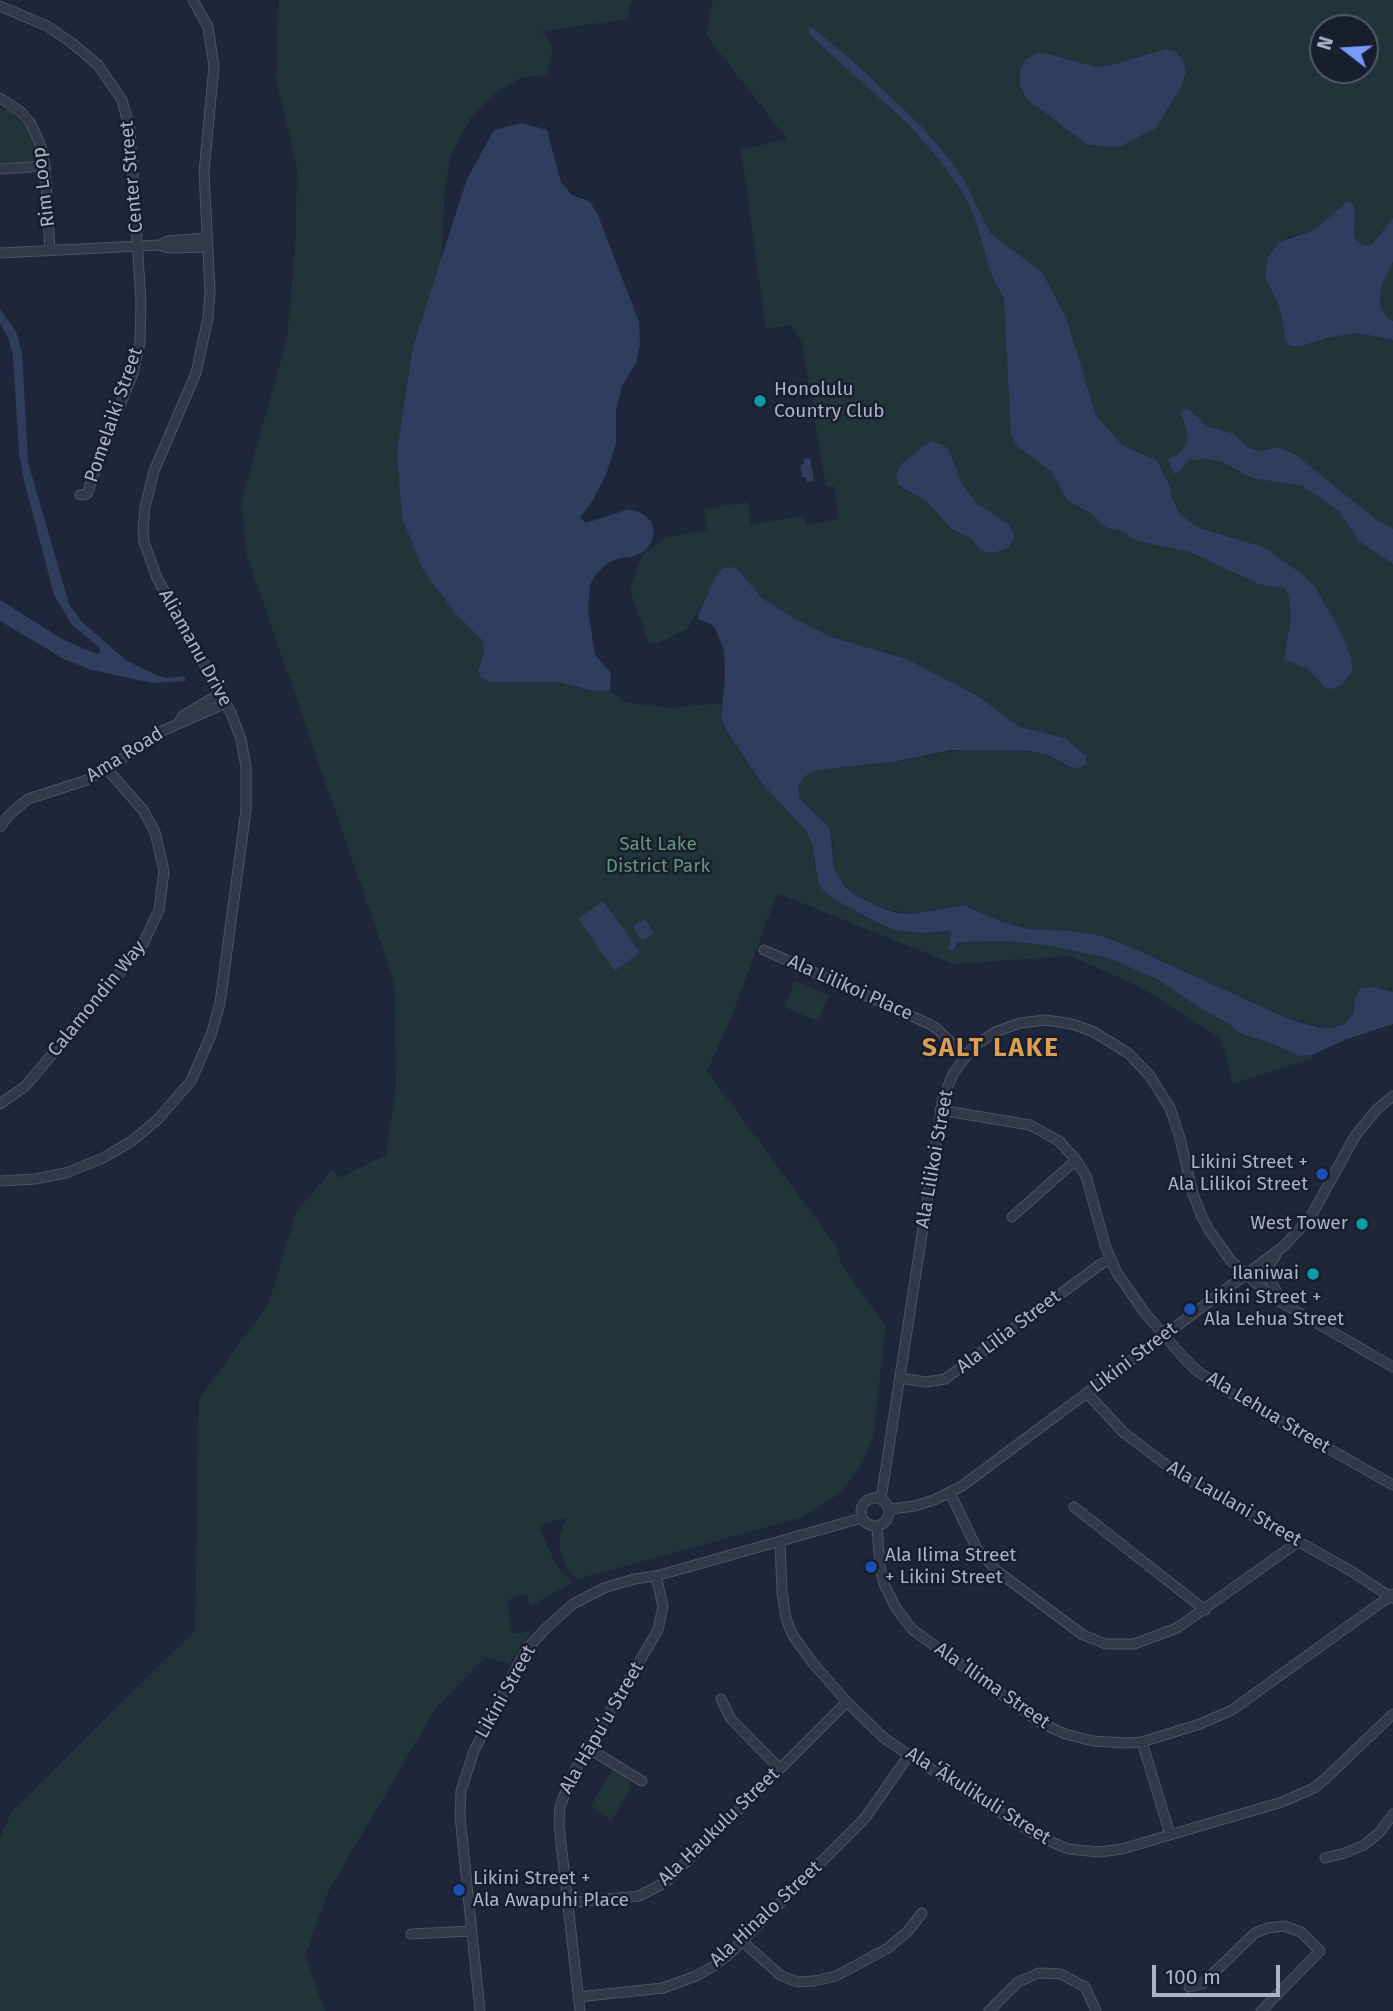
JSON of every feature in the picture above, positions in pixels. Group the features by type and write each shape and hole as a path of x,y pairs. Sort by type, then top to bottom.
{"street":[{"name":"Aliamanu Drive","path":"0,1181 50,1176 103,1158 132,1141 158,1119 191,1081 211,1035 220,1003 246,810 244,753 236,724 226,703 157,578 144,542 143,529 145,507 154,471 188,393 204,344 210,290 205,144 214,66 206,20 193,0"},
{"name":"Center Street","path":"0,6 47,26 72,43 98,65 117,91 125,110 131,139 137,246"},
{"name":"Rim Loop","path":"0,98 21,112 31,124 41,146 45,166 50,250"},
{"path":"0,169 45,166"},
{"path":"0,253 160,245 168,248 207,243"},
{"name":"Pomelaiki Street","path":"80,495 87,494 92,483 139,354 142,322 137,246"},
{"name":"Ama Road","path":"179,722 183,716 221,693"},
{"name":"Ama Road","path":"0,827 10,814 28,799 78,784 107,769 146,741 179,722 226,703"},
{"name":"Calamondin Way","path":"0,1104 34,1076 142,946 159,910 164,871 155,832 143,810 107,769"},
{"name":"Ala Lilikoi Place","path":"764,950 927,1023 965,1056"},
{"name":"Ala Lilikoi Street","path":"881,1499 940,1110 947,1085 965,1056 983,1039 1020,1023 1046,1020 1083,1027 1128,1053 1150,1076 1164,1096 1177,1129 1193,1194 1202,1217 1221,1248 1245,1274 1285,1306 1393,1367"},
{"name":"Likini Street","path":"890,1509 915,1506 950,1493 1284,1246 1310,1218 1355,1136 1377,1109 1393,1096"},
{"name":"Ala Lehua Street","path":"940,1110 1030,1125 1059,1141 1076,1160 1091,1189 1111,1259 1134,1298 1196,1370 1226,1390 1393,1485"},
{"path":"1012,1217 1076,1160"},
{"path":"1284,1246 1270,1264 1267,1275 1285,1306"},
{"name":"Ala Līlia Street","path":"900,1378 926,1382 945,1379 1111,1259"},
{"name":"Ala Laulani Street","path":"1087,1393 1124,1432 1162,1462 1392,1596"},
{"path":"950,1493 977,1549 997,1571 1094,1640 1118,1645 1134,1644 1177,1628 1298,1542"},
{"path":"871,1498 881,1499 890,1509 889,1519 877,1527 868,1525 862,1518 863,1504 871,1498"},
{"path":"1074,1507 1205,1610"},
{"name":"Likini Street","path":"480,2011 460,1816 461,1791 474,1751 503,1692 531,1645 573,1604 612,1584 656,1576 862,1518"},
{"name":"Ala ʻIlima Street","path":"877,1527 884,1584 904,1619 921,1636 1027,1714 1053,1729 1093,1741 1142,1742 1200,1724 1232,1710 1392,1596"},
{"name":"Ala ʻĀkulikuli Street","path":"780,1542 782,1592 786,1618 792,1634 847,1702 884,1738 909,1755 1036,1835 1068,1849 1110,1851 1282,1802 1314,1788 1393,1714"},
{"name":"Ala Hāpuʻu Street","path":"580,2011 559,1825 560,1806 569,1781 658,1630 663,1606 656,1576"},
{"path":"721,1699 731,1719 779,1768"},
{"name":"Ala Haukulu Street","path":"568,1903 639,1896 666,1882 847,1702"},
{"path":"1142,1742 1170,1834"},
{"path":"588,1748 642,1781"},
{"name":"Ala Hinalo Street","path":"578,1997 646,1991 679,1983 712,1967 742,1941 865,1818 909,1755"},
{"path":"1325,1858 1364,1845 1379,1833 1393,1814"},
{"path":"742,1941 780,1975 797,1982 814,1982 836,1976 888,1948 908,1931 922,1913"},
{"path":"1189,1987 1202,1984 1255,1933 1284,1926 1301,1932 1320,1951 1261,2011"},
{"path":"411,1934 471,1931"},
{"path":"989,2011 1018,1982 1039,1973 1061,1974 1085,1987 1096,2011"}],"green space":[{"name":"Salt Lake District Park","path":"279,0 634,0 628,19 542,31 553,48 547,75 523,77 497,92 471,117 450,158 445,188 441,261 413,346 455,613 482,640 484,651 478,671 534,681 557,682 598,692 610,690 624,702 669,708 721,703 725,728 761,782 806,831 812,843 815,868 847,907 882,925 922,933 949,931 949,950 952,951 963,942 1008,941 1046,945 1108,958 1157,979 1229,1024 1239,1034 1276,1045 1299,1056 1312,1055 1313,1058 1233,1084 1221,1038 1140,987 1070,956 953,964 777,893 734,1011 707,1071 837,1247 840,1262 886,1327 873,1436 864,1460 852,1478 838,1495 800,1518 578,1579 568,1570 560,1550 560,1534 567,1517 539,1526 555,1563 572,1583 530,1606 527,1593 507,1600 512,1634 532,1631 509,1664 486,1657 436,1708 327,1894 305,1957 325,2011 0,2011 0,1838 11,1812 195,1630 199,1399 269,1303 296,1212 332,1170 339,1178 386,1155 396,1087 394,981 247,556 241,503 287,338 295,249 297,167 276,81"},
{"name":"Honolulu Country Club","path":"713,0 1393,0 1393,218 1372,244 1363,245 1354,237 1355,213 1350,201 1343,204 1316,229 1286,238 1271,290 1279,306 1286,340 1301,346 1331,337 1358,333 1393,340 1393,992 1374,987 1355,1001 1353,1014 1344,1024 1332,1028 1291,1020 1124,944 1098,935 1029,929 1002,922 971,907 959,905 911,914 884,909 867,902 855,895 838,878 834,869 832,836 800,799 798,787 805,776 817,770 898,761 964,749 1042,753 1070,767 1084,767 1088,759 1065,738 1020,727 978,696 907,659 831,637 795,619 762,598 740,572 709,595 688,628 658,643 649,643 630,590 642,555 666,537 707,530 704,509 748,502 751,524 804,516 806,525 839,519 834,486 826,487 802,343 790,325 766,329 741,150 787,139 706,35"},
{"path":"0,108 16,116 31,134 38,154 37,167 0,169"},
{"path":"1393,262 1393,321 1387,318 1381,308 1380,298 1382,284"},
{"path":"795,981 829,995 818,1021 784,1007"},
{"path":"614,1768 624,1774 631,1787 612,1820 590,1807"}],"water":[{"path":"812,27 866,73 926,131 962,176 990,233 1042,272 1066,317 1096,416 1122,445 1157,461 1180,514 1198,528 1263,547 1302,574 1315,587 1343,636 1351,657 1352,672 1342,685 1332,689 1325,688 1308,669 1284,659 1291,619 1289,597 1285,589 1259,584 1190,552 1138,541 1120,530 1107,528 1092,514 1067,500 1052,472 1017,446 1011,434 1004,299 990,271 976,220 965,196 943,164 909,125 809,34 809,28"},
{"path":"1166,49 1177,52 1184,63 1186,72 1181,87 1156,128 1119,147 1088,145 1026,98 1020,85 1020,71 1024,61 1036,53 1095,67 1112,65"},
{"path":"522,123 547,130 561,182 572,195 589,201 597,213 639,322 640,344 636,363 622,386 616,410 616,443 606,475 580,518 586,523 629,509 643,514 651,521 654,531 652,541 645,551 608,563 596,574 590,585 588,610 595,655 611,673 610,690 598,692 557,682 490,682 481,678 478,671 484,651 482,640 455,613 422,568 402,517 397,452 413,346 467,179 494,130"},
{"path":"1347,201 1352,203 1355,209 1354,237 1363,245 1372,244 1393,218 1393,262 1382,284 1380,298 1381,308 1387,318 1393,321 1393,340 1358,333 1291,346 1286,340 1279,306 1265,276 1268,257 1280,242 1316,229"},
{"path":"0,309 16,332 22,352 28,462 69,604 81,621 127,661 158,676 184,676 186,681 152,683 88,669 64,659 0,621 0,600 64,640 97,654 100,652 100,648 72,625 54,595 24,480 19,453 13,355 8,337 0,323"},
{"path":"1186,407 1207,426 1234,434 1249,448 1261,451 1279,447 1296,455 1378,521 1393,529 1393,564 1359,541 1339,511 1303,486 1252,478 1223,462 1209,459 1189,460 1178,473 1173,473 1168,459 1181,452 1187,443 1187,432 1181,414"},
{"path":"931,441 949,450 961,482 976,503 1010,525 1015,538 1008,548 993,553 980,550 972,539 950,528 927,501 898,485 896,475 900,465"},
{"path":"810,458 814,481 807,482 806,477 802,477 800,465 804,464 804,459"},
{"path":"732,567 740,572 762,598 795,619 831,637 907,659 978,696 1020,727 1065,738 1087,756 1086,765 1079,768 1070,767 1048,755 1030,751 951,750 898,761 817,770 805,776 798,787 800,799 830,828 834,869 845,887 855,895 898,913 911,914 964,905 1002,922 1029,929 1098,935 1124,944 1291,1020 1318,1027 1332,1028 1344,1024 1353,1014 1360,988 1374,987 1393,992 1393,1024 1347,1039 1312,1055 1299,1056 1239,1033 1157,979 1108,958 1046,945 1008,941 963,942 958,943 953,951 949,950 949,931 922,933 895,930 834,899 821,888 818,881 812,843 806,831 761,782 725,728 721,716 725,677 724,650 714,626 698,619 698,615 717,574 724,568"},
{"path":"603,901 640,952 615,971 578,919"},
{"path":"645,919 654,934 642,941 633,926"}],"place":[{"name":"Honolulu Country Club","path":"760,401"},
{"name":"Likini Street + Ala Lilikoi Street","path":"1322,1174"},
{"name":"West Tower","path":"1362,1224"},
{"name":"Ilaniwai","path":"1313,1274"},
{"name":"Likini Street + Ala Lehua Street","path":"1190,1309"},
{"name":"Ala Ilima Street + Likini Street","path":"871,1567"},
{"name":"Likini Street + Ala Awapuhi Place","path":"459,1890"}],"district":[{"name":"SALT LAKE","path":"991,1049"}]}
